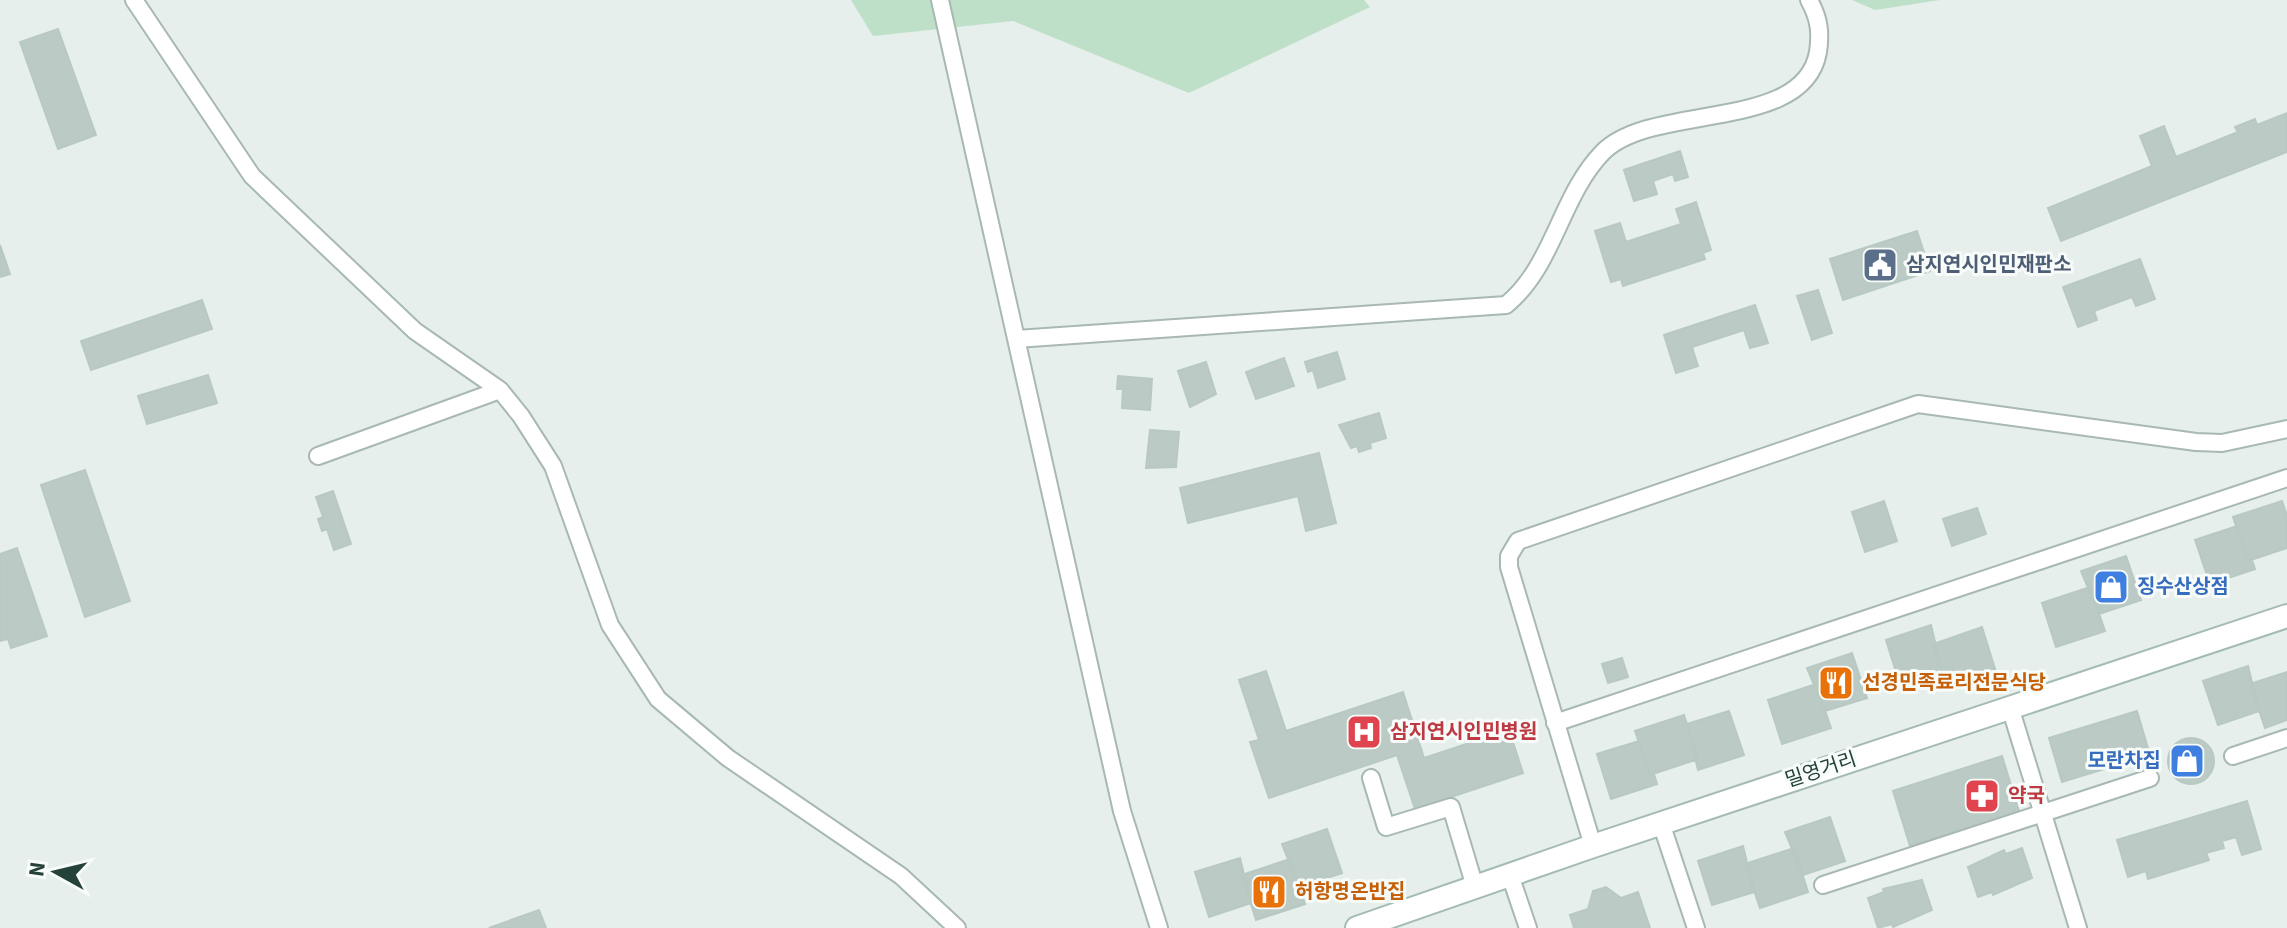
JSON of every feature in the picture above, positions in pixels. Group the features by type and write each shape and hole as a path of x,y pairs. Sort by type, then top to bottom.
{"main road":[{"name":"밀영거리","path":"1357,928 1661,823 2287,616"}],"street":[{"path":"134,0 252,176 415,331 500,390 553,466 610,625 658,699 728,758 901,876 957,928"},
{"path":"940,0 1122,811 1159,928"},
{"path":"1016,339 1506,305 1528,283 1585,175 1604,151 1648,129 1770,102 1794,92 1808,76 1817,57 1820,34 1809,0"},
{"path":"318,456 500,390"},
{"path":"1593,846 1509,567 1509,556 1518,541 1918,404 2196,442 2222,443 2287,429"},
{"path":"1555,723 2287,478"},
{"path":"2010,707 2078,928"},
{"path":"2233,756 2287,738"},
{"path":"1371,778 1386,827 1451,807 1475,887"},
{"path":"1823,885 2150,778"},
{"path":"1661,823 1696,928"},
{"path":"1510,875 1528,928"}],"green space":[{"path":"851,0 1364,0 1370,7 1189,93 1013,21 873,36"},
{"path":"1852,0 1940,0 1875,10"}],"building":[{"path":"58,29 96,135 58,149 20,42"},
{"path":"2287,113 2287,152 2061,241 2048,208 2152,166 2140,136 2164,126 2176,157 2238,132 2235,127 2255,119 2257,125"},
{"path":"1680,151 1688,177 1675,181 1673,174 1653,181 1657,194 1634,201 1624,170"},
{"path":"1696,202 1711,250 1703,253 1705,259 1623,286 1621,279 1611,282 1595,231 1620,223 1626,242 1681,224 1676,209"},
{"name":"삼지연시인민재판소","path":"1917,231 1930,271 1843,300 1830,259"},
{"path":"0,245 10,274 0,277"},
{"path":"2140,259 2155,299 2136,306 2132,297 2094,311 2097,320 2078,327 2063,287"},
{"path":"1818,290 1832,333 1812,340 1797,296"},
{"path":"202,300 212,329 91,370 81,341"},
{"path":"1755,305 1768,343 1750,348 1744,330 1692,347 1698,366 1676,373 1664,335"},
{"path":"1337,352 1345,379 1318,388 1313,370 1308,372 1305,362"},
{"path":"1284,358 1294,386 1256,399 1246,372"},
{"path":"1206,362 1216,394 1190,407 1178,371"},
{"path":"208,375 217,403 147,424 138,396"},
{"path":"1118,376 1152,379 1150,410 1122,408 1123,389 1117,389"},
{"path":"1379,413 1386,438 1370,443 1371,448 1359,452 1357,446 1351,448 1339,425"},
{"path":"1150,430 1179,432 1176,467 1146,468"},
{"path":"1319,453 1336,523 1306,531 1298,496 1188,523 1180,488"},
{"path":"85,470 130,601 85,617 41,485"},
{"path":"333,491 351,544 334,550 327,529 322,531 318,519 323,517 316,497"},
{"path":"1884,501 1897,541 1865,552 1852,512"},
{"path":"2282,501 2287,516 2287,548 2248,561 2233,517"},
{"path":"1977,508 1986,534 1952,546 1943,519"},
{"path":"2237,526 2248,561 2252,560 2255,569 2210,584 2195,540"},
{"path":"17,548 47,636 11,648 8,639 0,641 0,554"},
{"path":"2126,556 2141,600 2099,614 2081,571"},
{"path":"2090,587 2105,631 2056,647 2042,603"},
{"path":"1931,625 1942,671 1900,685 1886,640"},
{"path":"1982,627 1996,672 1948,688 1933,644"},
{"path":"1852,653 1867,698 1825,711 1807,668"},
{"path":"1622,658 1628,677 1608,683 1602,664"},
{"path":"2248,666 2259,711 2218,725 2203,681"},
{"path":"1266,671 1286,731 1403,692 1424,758 1509,730 1523,773 1415,809 1397,755 1269,798 1250,742 1259,740 1239,680"},
{"path":"2287,672 2287,720 2265,728 2250,684"},
{"path":"1816,684 1831,728 1782,744 1768,700"},
{"path":"1729,711 1744,755 1698,770 1687,724"},
{"path":"2137,711 2150,755 2062,782 2049,738"},
{"path":"1684,715 1698,759 1650,775 1635,731"},
{"path":"2191,738 2207,745 2214,761 2207,777 2191,784 2175,777 2168,761 2175,745"},
{"path":"1639,741 1650,775 1654,774 1657,784 1611,799 1597,754"},
{"path":"2002,756 2019,811 1910,846 1893,791"},
{"path":"2247,801 2261,849 2242,855 2236,837 2222,841 2224,848 2206,853 2209,860 2148,879 2146,871 2128,877 2117,840"},
{"path":"1830,817 1845,861 1803,875 1785,832"},
{"path":"1327,829 1342,873 1299,887 1282,844"},
{"path":"1743,846 1754,892 1712,905 1698,861"},
{"path":"1794,848 1808,892 1760,908 1745,864"},
{"path":"2022,848 2032,878 1993,895 1992,892 1978,897 1968,867 2004,850 2006,854"},
{"path":"1240,858 1251,903 1209,917 1195,872"},
{"path":"1290,859 1305,904 1256,920 1242,875"},
{"path":"1922,880 1932,910 1893,927 1892,924 1878,928 1868,898 1884,892 1883,889"},
{"path":"1606,887 1621,898 1638,892 1650,928 1574,928 1570,915 1588,909 1593,891"},
{"path":"539,910 546,928 489,928"}],"place":[{"name":"삼지연시인민재판소","path":"1880,265"},
{"name":"징수산상점","path":"2111,587"},
{"name":"선경민족료리전문식당","path":"1836,683"},
{"name":"삼지연시인민병원","path":"1364,732"},
{"name":"모란차집","path":"2187,761"},
{"name":"약국","path":"1982,796"},
{"name":"허항명온반집","path":"1269,892"}]}
